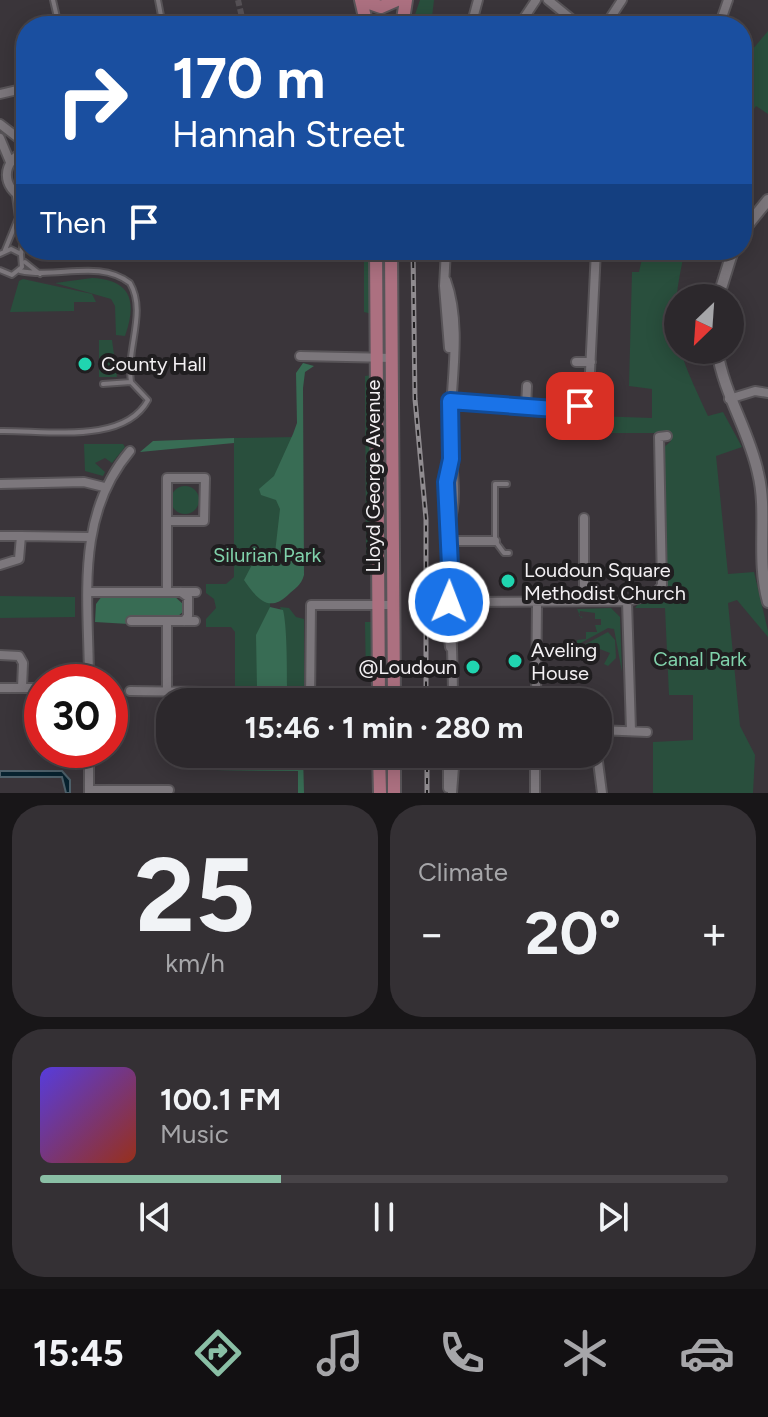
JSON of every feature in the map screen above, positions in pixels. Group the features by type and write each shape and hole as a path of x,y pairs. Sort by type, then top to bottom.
{"main road":[{"path":"361,0 381,7 397,0"},
{"name":"Lloyd George Avenue","path":"376,260 379,688"},
{"name":"Lloyd George Avenue","path":"391,260 394,688"},
{"path":"379,768 380,793"},
{"path":"394,768 394,793"}],"street":[{"path":"548,0 568,16"},
{"path":"0,124 16,136"},
{"path":"0,138 9,163 6,175 14,192"},
{"path":"0,171 16,158"},
{"path":"0,186 14,192"},
{"path":"752,220 768,200"},
{"path":"446,260 446,280 453,308 450,401 453,502 449,526 453,589 449,601 453,615 450,647 452,688"},
{"path":"450,401 568,410 580,406 589,396 595,260"},
{"path":"722,284 730,260"},
{"path":"300,356 392,358"},
{"path":"576,362 591,362"},
{"path":"720,364 729,399 749,441 759,476 768,602"},
{"path":"526,407 527,386"},
{"path":"729,399 755,391 768,393"},
{"path":"449,601 627,601 655,595 662,585 659,437 667,436"},
{"path":"89,664 89,537 104,487 130,451"},
{"path":"167,521 204,521 205,478 167,478 167,521 167,592"},
{"path":"0,484 84,482 104,487"},
{"path":"584,518 584,601"},
{"path":"0,536 89,537"},
{"path":"0,565 19,559 21,536"},
{"path":"449,541 495,541"},
{"path":"89,592 196,592"},
{"path":"180,592 188,597 188,616 184,621"},
{"path":"627,601 631,731"},
{"path":"536,688 537,603"},
{"path":"310,688 311,605 394,605"},
{"path":"131,621 195,621"},
{"path":"167,621 167,688"},
{"path":"0,655 19,656 23,663 22,688 1,688"},
{"path":"130,691 156,692"},
{"path":"612,730 647,732"},
{"path":"89,768 89,791 169,790"},
{"path":"449,768 450,793"},
{"path":"450,793 453,768"},
{"path":"535,768 535,793"},
{"path":"599,768 602,793"}],"lane":[{"path":"14,192 16,205"},
{"path":"0,254 5,250 16,223"},
{"path":"5,250 16,253"},
{"path":"20,271 23,261 42,275"},
{"path":"0,270 8,275 20,271 42,275 94,270 120,275 130,283 139,307 129,355 131,382 148,400 133,419 118,427 0,431"},
{"path":"103,384 131,382"},
{"path":"507,484 495,484 495,541 504,553 509,553"},
{"path":"310,594 311,605"}],"green space":[{"path":"420,0 434,0 432,16 414,16"},
{"path":"768,31 768,114 756,106 752,112 752,50"},
{"path":"364,260 372,260 372,314 364,312"},
{"name":"Canal Park","path":"642,260 683,260 678,284 664,284 664,364 685,364 708,416 723,412 742,447 716,456 728,574 754,572 768,631 768,637 737,600 728,603 740,726 755,755 753,793 653,793 653,742 693,740 693,695 669,695 665,608 635,608 639,603 666,597 662,449 671,441 670,433 595,433 594,416 652,418 652,389 629,386 632,272 639,272"},
{"path":"92,278 116,283 128,295 131,313 125,336 116,335 115,306 111,299 55,283"},
{"path":"23,279 92,294 96,302 74,302 74,311 10,312 19,281"},
{"path":"99,340 112,340 117,377 99,377"},
{"path":"303,363 314,366 305,372 303,388 304,575 281,601 268,603 258,597 244,580 257,555 270,558 275,553 280,509 276,500 261,495 259,489 274,476 297,423 296,373"},
{"path":"372,375 373,562 370,563 366,559 365,376"},
{"path":"383,383 388,383 388,579 383,579"},
{"name":"Silurian Park","path":"297,437 277,592 270,604 276,680 282,688 235,688 235,632 231,627 206,627 206,619 216,608 214,599 206,593 206,584 226,584 234,577 234,438"},
{"path":"234,438 234,443 140,452 153,441"},
{"path":"84,444 123,444 125,447 112,463 105,458 95,463 105,472 103,476 85,471"},
{"path":"185,486 195,490 199,500 195,510 185,514 175,510 171,500 175,490"},
{"path":"173,595 184,605 184,611 177,617 129,619 129,624 95,622 96,604 102,596"},
{"path":"0,596 75,597 75,617 0,618"},
{"path":"270,607 283,610 289,688 257,688 256,635"},
{"path":"280,607 289,608 296,617 304,619 304,688 287,688 285,684 283,616"},
{"path":"611,608 620,617 622,672 614,629 608,628 577,645 577,640 586,639 586,632 597,632 595,625 601,625 601,619 595,619 595,613 580,611 579,614 577,609"},
{"path":"365,622 374,622 375,680 366,680"},
{"path":"608,632 615,640 616,658 608,666 604,664 610,653 592,646 586,660 580,657 580,647"},
{"path":"214,768 303,768 303,771"},
{"path":"303,768 304,793 298,793 298,771 214,770"}],"water":[{"path":"0,771 62,771 70,780 70,793 66,793 62,777 0,777"}],"tunnel":[{"path":"238,0 242,16"}],"railway":[{"path":"413,260 415,399 426,519 426,688"},
{"path":"427,768 427,793"}],"place":[{"name":"County Hall","path":"85,364"},
{"name":"Loudoun Square Methodist Church","path":"508,581"},
{"name":"Aveling House","path":"515,661"},
{"name":"@Loudoun","path":"473,667"}],"route":[{"path":"449,602 446,589 450,566 446,482 451,459 450,401 568,410 580,406"}]}
